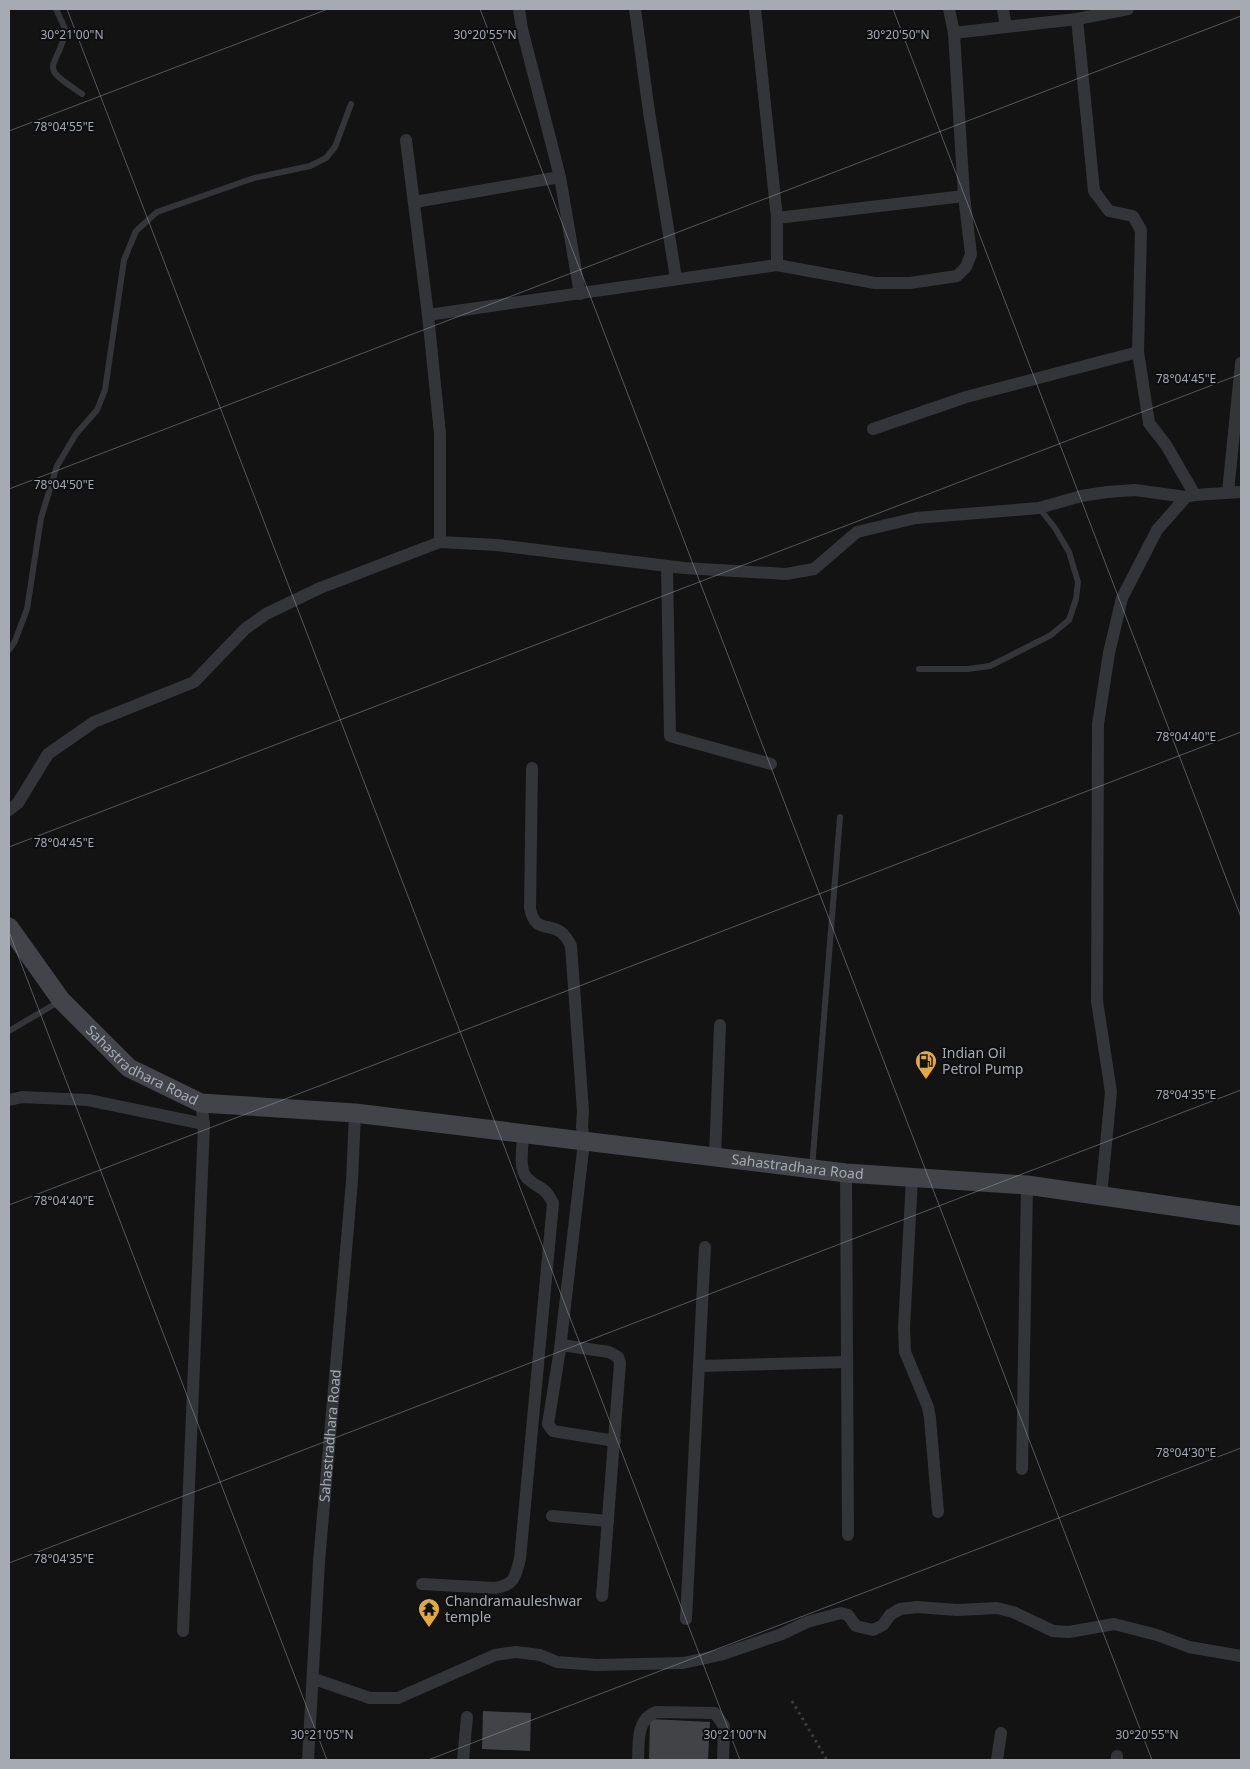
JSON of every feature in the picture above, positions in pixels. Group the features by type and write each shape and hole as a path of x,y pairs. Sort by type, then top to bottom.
{"main road":[{"name":"Sahastradhara Road","path":"9,927 62,1000 129,1068 201,1104 356,1113 846,1173 1027,1185 1241,1216"}],"street":[{"path":"519,9 522,29 560,177 580,294"},
{"path":"635,9 649,112 676,278"},
{"path":"755,9 777,218 777,266"},
{"path":"428,314 580,294 676,278 777,266 875,283 910,283 957,276 966,267 971,254 964,196 954,33 949,9"},
{"path":"1003,9 1006,27"},
{"path":"954,33 1077,19 1128,9"},
{"path":"1077,19 1094,191 1109,211 1133,216 1141,230 1138,352 1149,422 1166,445 1191,496"},
{"path":"406,140 428,314 440,434 440,542"},
{"path":"415,202 560,177"},
{"path":"777,218 964,196"},
{"path":"873,429 966,397 1138,352"},
{"path":"9,810 18,803 48,754 94,722 194,682 245,629 266,614 320,588 440,542 506,546 667,566 786,574 814,569 856,532 890,523 945,514 978,515 1039,508 1081,496 1107,492 1135,490 1191,496 1235,492 1241,362"},
{"path":"1101,1196 1111,1092 1097,1001 1098,724 1109,653 1122,598 1157,530 1191,496"},
{"path":"667,566 670,736 771,764"},
{"path":"532,768 530,908 534,922 560,929 566,935 571,946 584,1142 561,1345 548,1422 551,1429 615,1441"},
{"path":"715,1158 720,1025"},
{"path":"9,1100 22,1097 88,1100 204,1124"},
{"path":"183,1631 204,1124 201,1104"},
{"name":"Sahastradhara Road","path":"308,1760 319,1562 352,1181 356,1113"},
{"path":"422,1584 505,1586 511,1583 516,1575 520,1559 553,1203 546,1190 527,1178 524,1172 523,1134"},
{"path":"846,1173 848,1535"},
{"path":"912,1178 904,1328 906,1352 929,1412 933,1434 938,1512"},
{"path":"1022,1469 1027,1185"},
{"path":"686,1620 705,1247"},
{"path":"561,1345 609,1352 618,1357 620,1370 602,1596"},
{"path":"698,1366 846,1362"},
{"path":"552,1516 608,1521"},
{"path":"314,1679 370,1698 398,1698 495,1655 516,1652 540,1655 557,1662 596,1665 683,1663 720,1655 830,1615 841,1613 848,1615 856,1626 873,1630 883,1625 890,1615 900,1609 917,1607 958,1610 998,1608 1013,1612 1053,1631 1069,1632 1114,1624 1157,1635 1188,1647 1241,1656"},
{"path":"638,1760 642,1722 649,1715 656,1712 715,1713 724,1726 723,1760"},
{"path":"463,1760 467,1717"},
{"path":"997,1760 1000,1732"}],"lane":[{"path":"56,9 66,31 55,56 53,70 56,76 82,94"},
{"path":"9,650 15,641 27,609 41,518 57,466 76,434 97,410 105,390 124,260 136,232 157,212 254,178 310,166 326,158 335,147 351,104"},
{"path":"919,670 968,669 990,666 1050,635 1069,620 1078,582 1069,552 1055,528 1039,508"},
{"path":"812,1169 840,817"},
{"path":"9,1031 62,1000"}],"path":[{"path":"792,1701 826,1760"}],"building":[{"path":"483,1711 531,1713 530,1751 482,1749"},
{"path":"650,1719 710,1722 708,1760 649,1760"}],"place":[{"name":"Indian Oil Petrol Pump","path":"926,1080"},
{"name":"Chandramauleshwar temple","path":"429,1628"}]}
